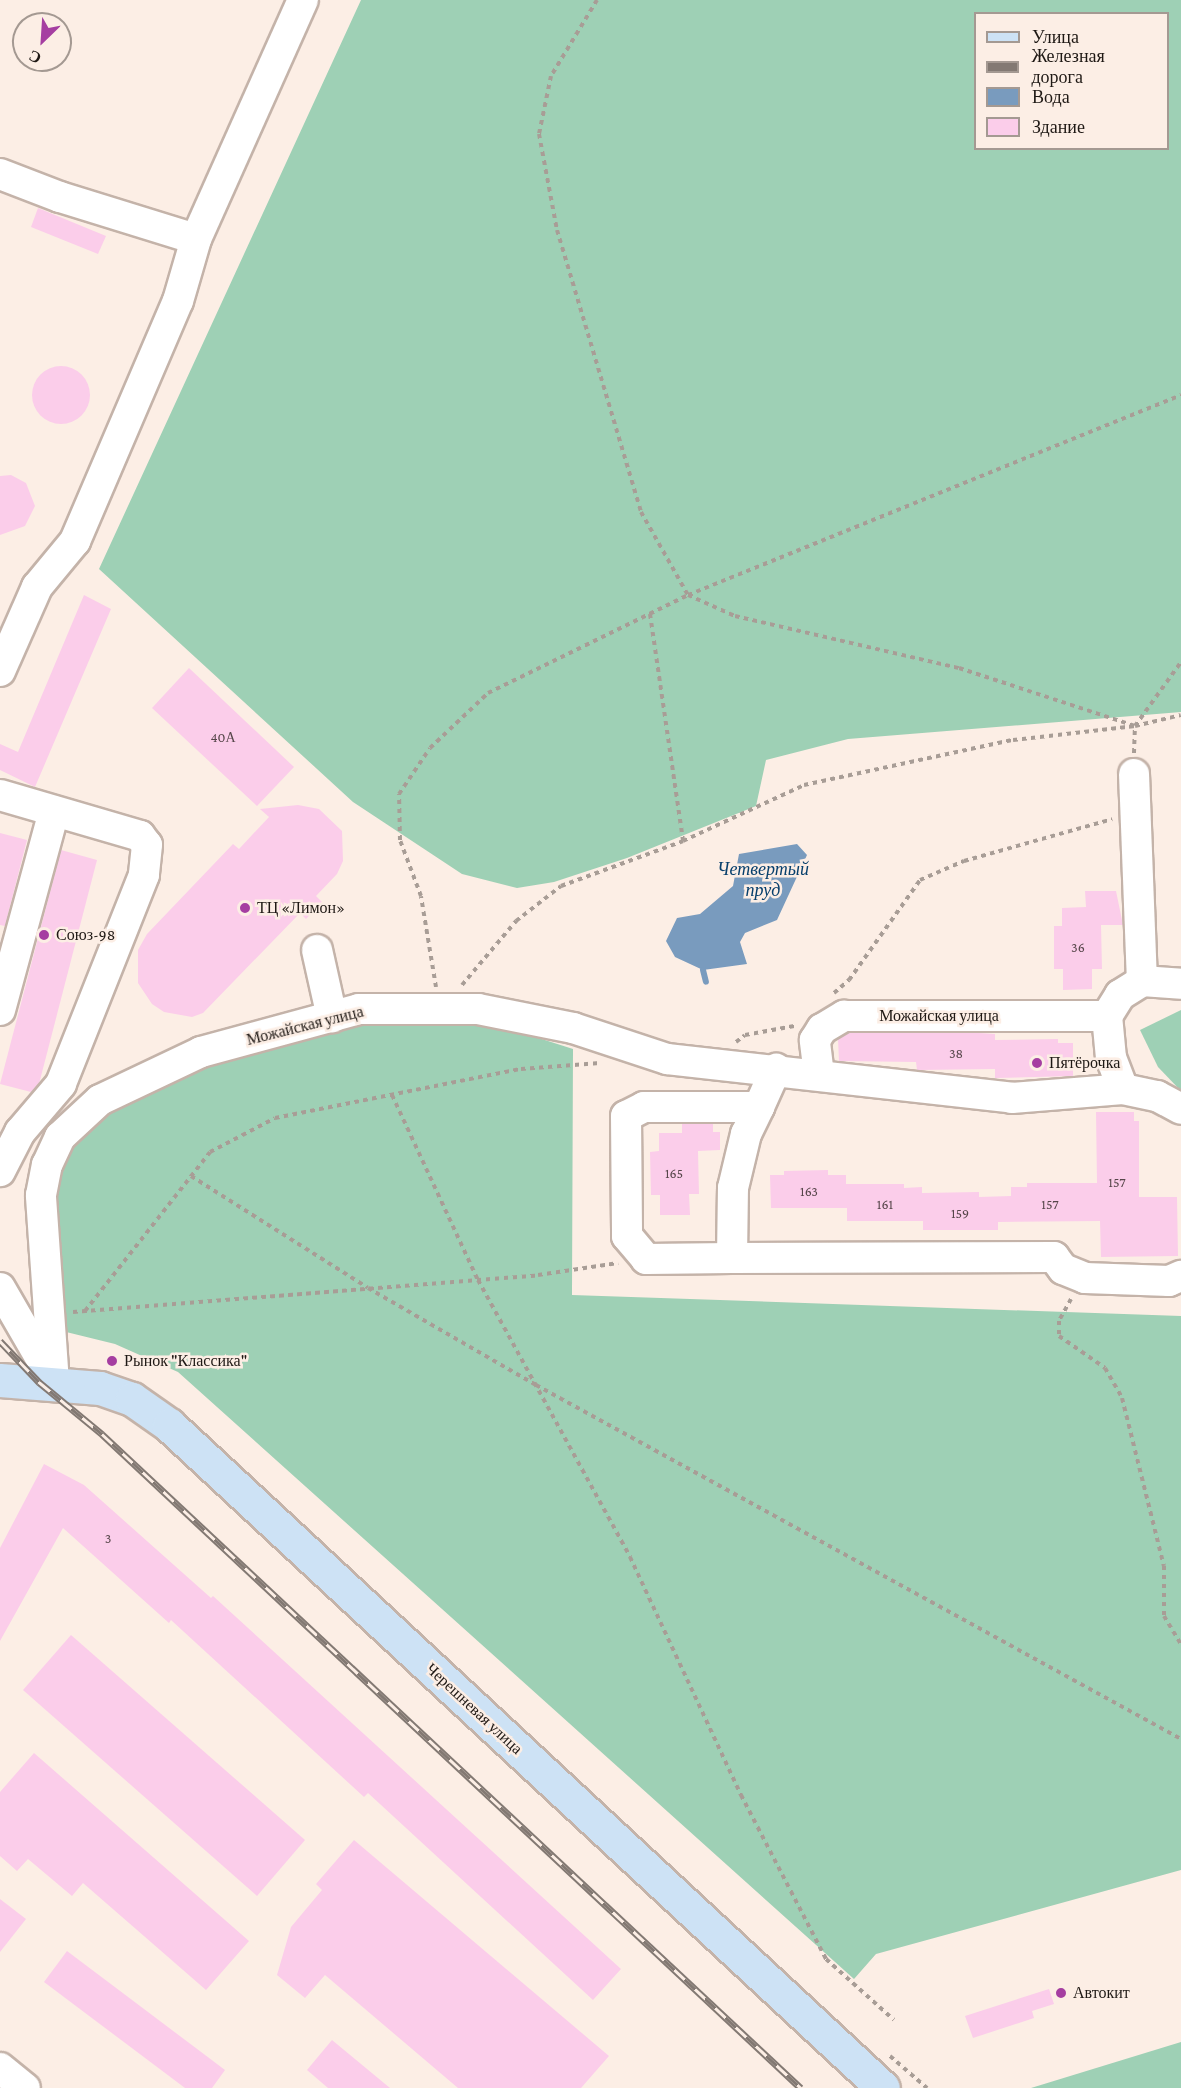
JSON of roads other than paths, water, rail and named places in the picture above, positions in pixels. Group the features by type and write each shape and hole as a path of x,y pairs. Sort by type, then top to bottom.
{"main road":[{"name":"Черешневая улица","path":"0,1380 100,1388 132,1399 169,1425 883,2088"}],"street":[{"path":"0,671 38,587 75,541 178,301 196,239 303,0"},
{"path":"0,174 60,197 196,239"},
{"path":"1134,774 1142,981"},
{"path":"0,795 140,836 147,844 144,875 60,1084 20,1132 0,1171"},
{"path":"0,1010 54,811"},
{"path":"317,950 332,1017"},
{"path":"1123,1089 1111,1058 1107,1016 1120,996 1142,981 1181,984"},
{"name":"Можайская улица","path":"46,1382 48,1314 41,1195 47,1165 60,1137 100,1100 201,1052 359,1009 478,1009 541,1022 667,1059 776,1069 1012,1098 1123,1089 1157,1096 1181,1109"},
{"name":"Можайская улица","path":"819,1075 814,1040 822,1029 844,1016 1107,1016"},
{"path":"732,1258 733,1188 746,1134 776,1069"},
{"path":"759,1107 644,1107 626,1116 627,1236 646,1259 1054,1257 1063,1269 1085,1278 1169,1281 1181,1276"},
{"path":"0,1288 46,1382"},
{"path":"0,2068 25,2088"}],"water":[{"name":"Четвертый пруд","path":"797,844 807,855 777,920 745,933 740,942 747,964 703,970 675,957 666,941 677,918 700,914 733,886 739,854"}],"waterway":[{"path":"703,970 706,982"}],"railway":[{"path":"0,1341 39,1382 102,1434 801,2088"}],"place":[{"name":"ТЦ «Лимон»","path":"245,908"},
{"name":"Союз-98","path":"44,935"},
{"name":"Пятёрочка","path":"1037,1063"},
{"name":"Рынок \"Классика\"","path":"112,1361"},
{"name":"Автокит","path":"1061,1993"}]}
